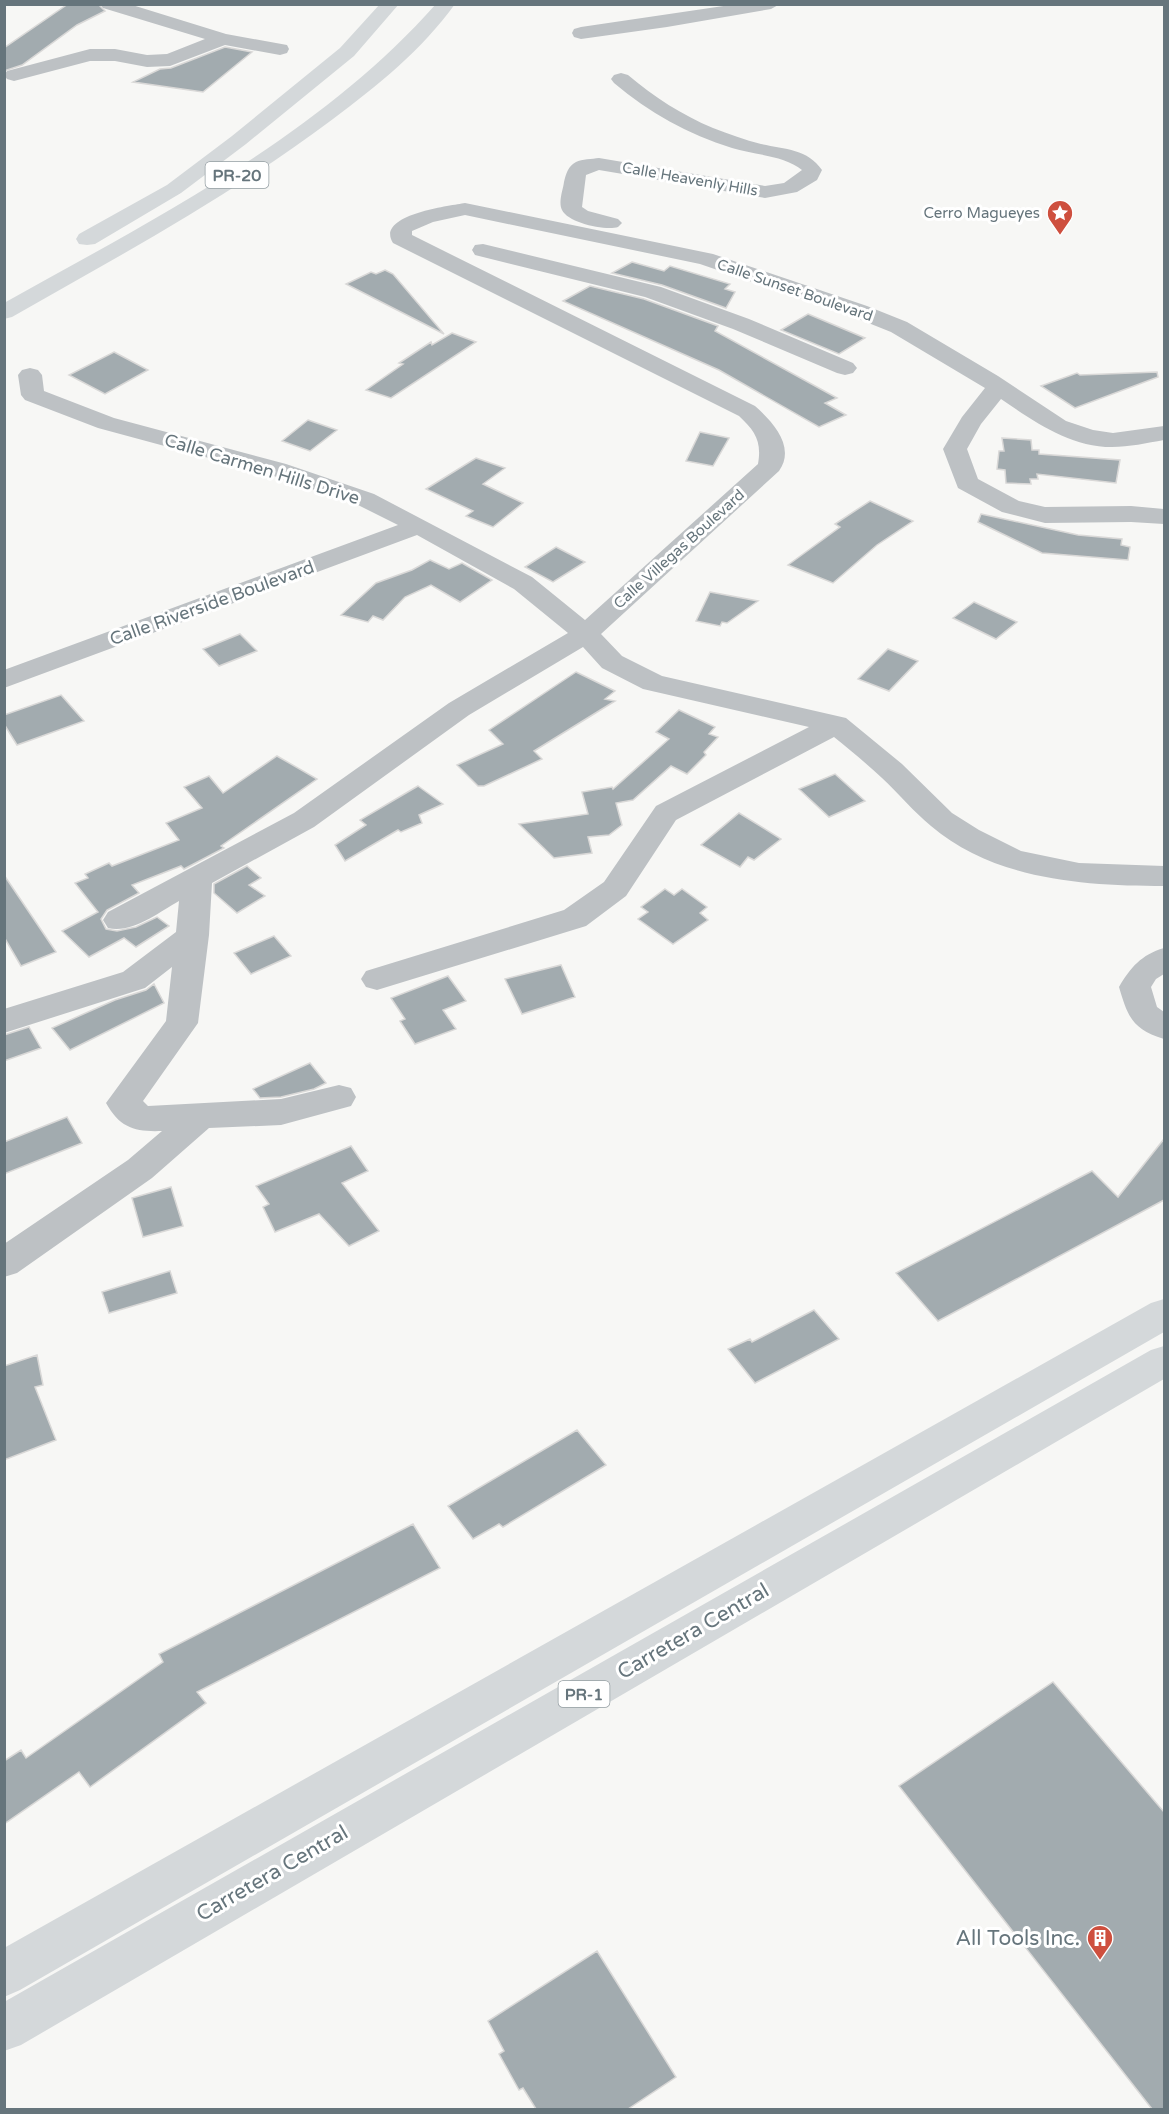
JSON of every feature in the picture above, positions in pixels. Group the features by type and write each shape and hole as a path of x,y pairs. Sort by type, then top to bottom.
{"highway":[{"name":"PR-20","path":"71,249 174,189 239,140 347,52 390,4"},
{"name":"PR-20","path":"4,312 153,228 279,149 395,60 446,4"},
{"name":"PR-1","path":"4,1974 1164,1314"},
{"name":"Carretera Central","path":"4,2028 1164,1361"}],"street":[{"path":"109,4 223,39 280,49"},
{"path":"581,33 667,22 771,4"},
{"path":"14,75 90,55 116,55 147,62 170,60 223,39"},
{"name":"Calle Heavenly Hills","path":"621,79 636,93 704,131 747,147 801,160 810,165 812,170 810,176 797,185 765,192 609,165 598,164 582,167 576,172 571,201 572,209 581,216 638,232 633,243"},
{"name":"Calle Sunset Boulevard","path":"401,228 427,217 465,208 705,259 860,311 898,327 999,387 1058,426 1089,437 1113,440 1164,433"},
{"name":"Calle Villegas Boulevard","path":"119,920 304,820 459,709 586,634 770,466 773,450 768,429 747,411 401,238 401,228"},
{"path":"483,250 653,292 741,324 844,368"},
{"path":"490,284 533,261"},
{"name":"Calle Carmen Hills Drive","path":"30,375 33,395 106,423 277,469 364,499 419,526 523,583 586,634 612,662 652,683 836,724 892,771 942,820 968,837 1013,859 1079,873 1164,876"},
{"path":"999,387 970,422 955,450 967,483 1011,507 1045,515 1131,514 1164,517"},
{"name":"Calle Riverside Boulevard","path":"4,680 419,526"},
{"path":"377,979 575,918 615,890 666,813 836,724"},
{"path":"197,879 193,935 182,1023 123,1103 141,1119 281,1112 339,1097"},
{"path":"4,1021 134,980 193,935"},
{"path":"1164,959 1145,970 1135,987 1143,1014 1164,1027"},
{"path":"4,1263 140,1169 200,1117"}],"building":[{"path":"68,4 98,4 105,11 77,25 22,65 4,71 4,48"},
{"path":"225,47 252,52 203,92 133,82 160,69 171,68"},
{"path":"632,262 664,271 670,266 730,284 725,289 735,292 726,308 662,285 612,273"},
{"path":"385,270 393,274 444,334 346,284 371,272 376,274"},
{"path":"590,286 644,299 718,326 715,331 837,398 825,403 846,415 819,427 719,370 563,301"},
{"path":"808,314 865,338 839,354 781,330"},
{"path":"452,333 476,342 391,398 366,390 403,364 399,363 431,342 432,345"},
{"path":"114,352 148,370 105,394 69,375"},
{"path":"1157,372 1158,377 1075,408 1041,386 1077,373 1080,375"},
{"path":"308,420 337,430 310,451 282,441"},
{"path":"700,432 729,438 713,466 686,461"},
{"path":"1002,438 1031,440 1032,450 1039,450 1039,454 1120,460 1116,483 1037,474 1038,479 1030,479 1031,484 1006,483 1005,470 997,469 999,451 1004,451"},
{"path":"476,458 505,468 483,484 523,503 493,527 466,516 473,511 426,489"},
{"path":"870,501 913,521 877,545 833,583 788,565 840,527 835,524"},
{"path":"981,514 1078,535 1122,539 1121,545 1130,547 1128,560 1042,553 978,522"},
{"path":"556,547 585,562 553,582 525,567"},
{"path":"430,560 449,569 462,563 492,580 460,602 431,585 405,597 383,620 373,616 368,622 341,615 376,583 412,570"},
{"path":"710,592 758,601 727,623 722,622 720,626 696,621"},
{"path":"974,602 1017,622 996,639 953,618"},
{"path":"240,634 257,651 219,666 203,649"},
{"path":"888,649 918,661 889,691 858,679"},
{"path":"576,672 615,691 605,699 615,701 534,751 542,759 484,786 478,786 457,765 503,744 489,730"},
{"path":"61,695 84,721 17,745 4,724 4,715"},
{"path":"679,710 715,727 709,734 718,737 704,752 706,755 687,774 671,766 633,800 616,803 622,825 609,835 588,837 592,853 554,858 519,824 588,814 582,792 612,787 613,789 669,739 656,732"},
{"path":"277,756 317,779 221,846 224,848 184,869 181,866 132,885 139,893 107,910 101,919 106,929 117,931 136,927 157,917 169,926 136,947 124,938 89,957 62,931 98,912 75,883 88,878 85,874 109,863 112,866 179,840 166,823 202,808 184,787 209,776 223,793"},
{"path":"835,774 865,801 829,817 799,789"},
{"path":"418,786 443,804 419,815 422,823 401,832 398,830 345,861 335,845 366,825 360,820"},
{"path":"739,813 781,839 754,860 748,857 740,867 701,845"},
{"path":"247,866 261,878 249,885 265,896 237,913 214,893 214,884"},
{"path":"4,875 56,952 21,966 4,937"},
{"path":"665,889 674,895 682,889 707,907 700,913 708,920 673,944 638,919 648,912 641,907"},
{"path":"274,936 291,956 251,974 234,953"},
{"path":"561,965 575,997 522,1014 505,979"},
{"path":"448,976 466,1001 443,1010 456,1029 415,1044 400,1021 405,1019 391,998"},
{"path":"154,984 164,1003 70,1050 52,1028 115,1000 146,990"},
{"path":"29,1027 41,1048 4,1061 4,1035"},
{"path":"310,1063 326,1083 314,1089 281,1097 260,1098 253,1089"},
{"path":"67,1117 82,1143 4,1174 4,1142"},
{"path":"1164,1139 1164,1200 938,1321 896,1273 1092,1171 1118,1197"},
{"path":"351,1146 368,1171 342,1183 379,1231 349,1246 319,1214 275,1232 263,1207 269,1204 256,1186"},
{"path":"171,1187 183,1226 143,1237 132,1198"},
{"path":"170,1271 177,1293 109,1313 102,1292"},
{"path":"814,1310 839,1339 755,1383 728,1349 750,1339 752,1342"},
{"path":"37,1355 43,1385 35,1387 56,1440 4,1460 4,1366"},
{"path":"577,1430 606,1465 503,1527 499,1524 473,1539 448,1506"},
{"path":"413,1524 440,1568 197,1692 206,1703 90,1787 79,1772 4,1824 4,1761 21,1750 26,1758 163,1662 159,1654"},
{"name":"All Tools Inc.","path":"1053,1682 1164,1812 1164,2109 1152,2109 899,1786"},
{"path":"597,1951 676,2077 628,2109 536,2109 523,2088 519,2090 499,2054 504,2051 488,2021"}],"place":[{"name":"Cerro Magueyes","path":"1060,236"},
{"name":"All Tools Inc.","path":"1100,1961"}]}
